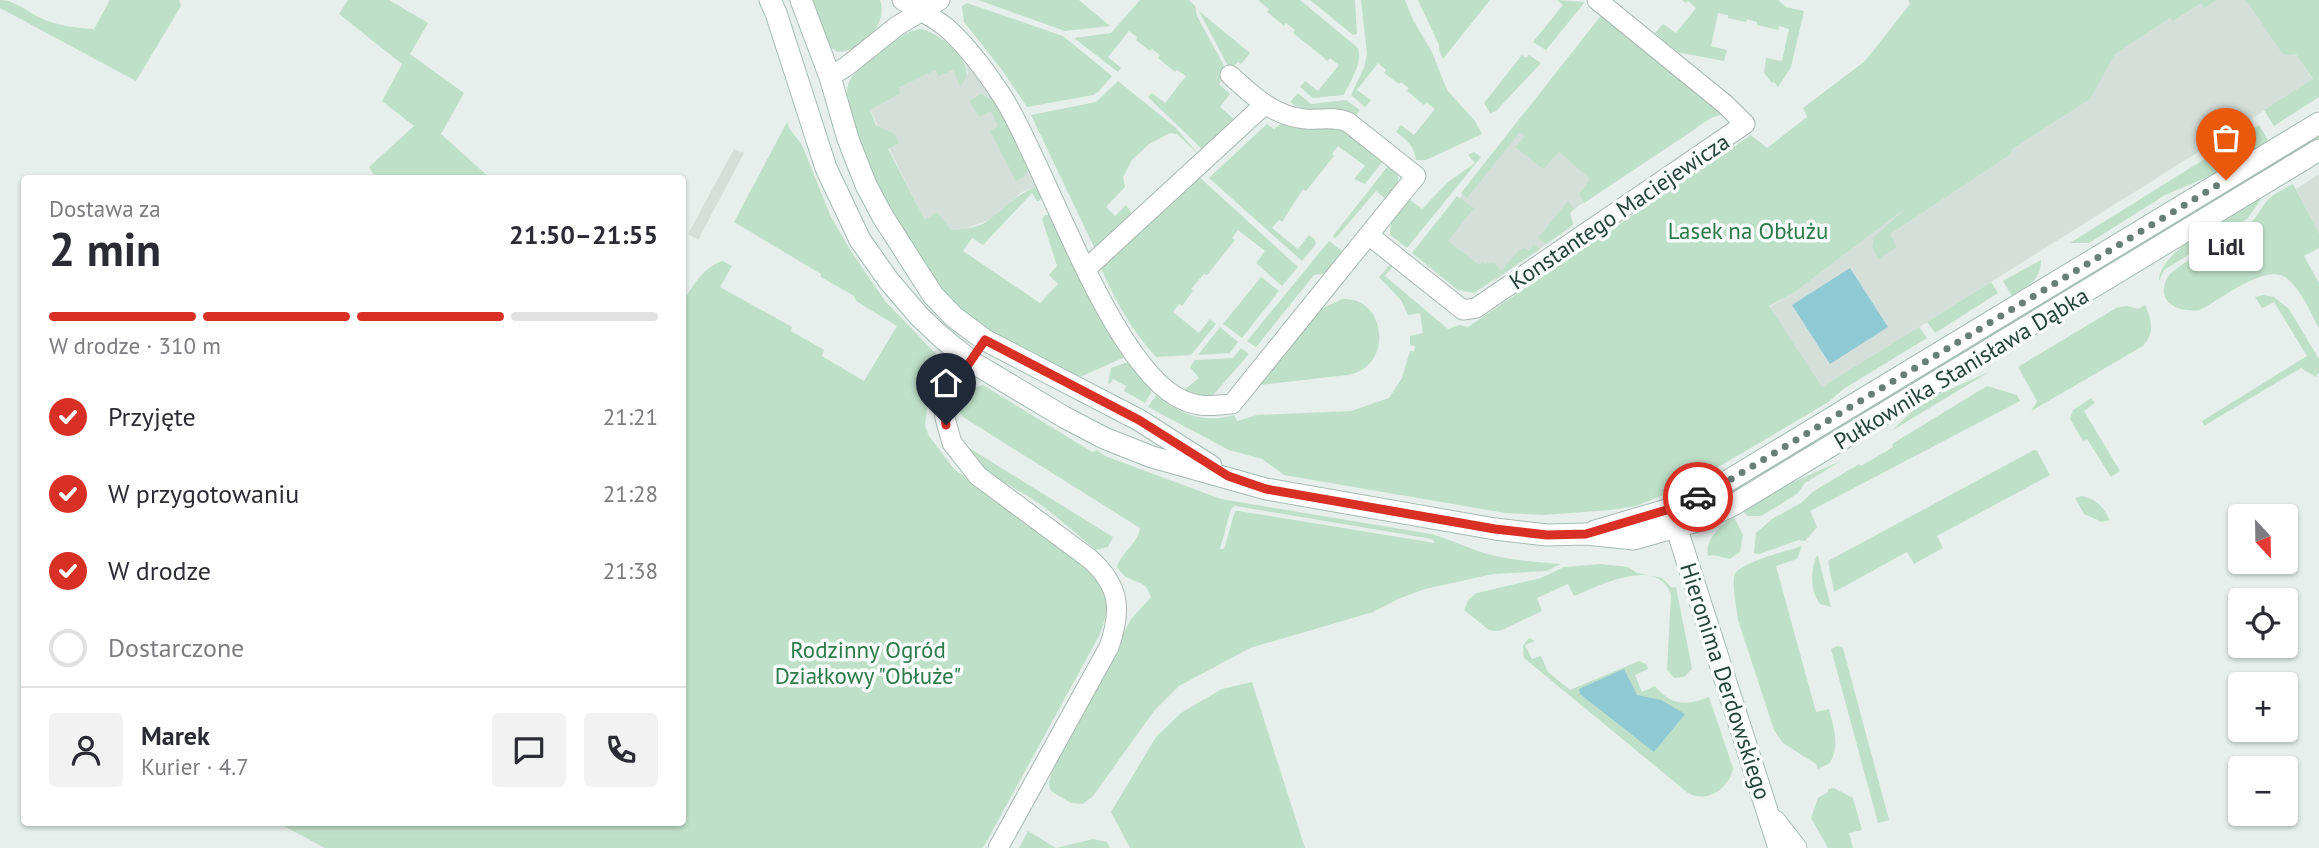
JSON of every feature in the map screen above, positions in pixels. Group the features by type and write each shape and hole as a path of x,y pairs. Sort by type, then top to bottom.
{"main road":[{"name":"Pułkownika Stanisława Dąbka","path":"769,0 776,13 826,168 860,240 889,281 919,316 972,362 1064,417 1104,438 1152,457 1292,494 1495,529 1547,535 1586,534 1733,505 2319,150"},
{"name":"Pułkownika Stanisława Dąbka","path":"801,0 866,185 883,217 933,295 954,317 985,340 1139,420 1228,476"},
{"path":"801,91 830,77"},
{"name":"Pułkownika Stanisława Dąbka","path":"1674,518 1693,500 2319,123"},
{"path":"972,362 985,340"},
{"name":"Hieronima Derdowskiego","path":"1674,518 1779,848"},
{"name":"Hieronima Derdowskiego","path":"1769,814 1796,848"}],"street":[{"path":"902,0 945,27 972,54 1003,98 1030,146 1086,269 1134,356 1160,384 1184,401 1204,407 1232,404 1416,176 1348,122 1335,118 1304,118 1281,113 1264,104 1230,75"},
{"path":"830,77 897,26 940,0"},
{"name":"Konstantego Maciejewicza","path":"1370,236 1463,310 1476,308 1745,124 1726,105 1597,0"},
{"path":"1086,269 1264,104"},
{"path":"972,362 944,400 944,418 952,443 978,476 1106,573 1115,593 1117,616 1109,647 998,848"}],"shaded area":[{"path":"2128,0 2262,0 2313,80 1822,388 1769,307 1795,292 2069,84"},
{"path":"1602,20 1697,128 1568,213 1572,226 1494,281 1430,235"},
{"path":"966,63 991,94 1039,186 1022,192 990,220 963,229 950,230 925,221 870,110 900,94 898,89 935,69 953,69 960,85 968,74"},
{"path":"734,149 744,153 698,240 688,234"},
{"path":"2319,174 2319,233 2296,189"}],"green space":[{"path":"0,0 12,2 51,22 94,29 110,0 179,0 181,6 136,81 0,8"},
{"path":"348,0 389,0 428,23 410,54 464,93 441,134 487,175 374,175 369,167 414,126 382,101 402,64 339,14"},
{"path":"813,0 880,0 881,18 877,27 864,41 856,47 838,52 830,47"},
{"path":"978,0 1079,0 1110,26 1065,31"},
{"path":"1140,0 1189,0 1195,6 1197,16 1228,73 1219,84 1230,94 1220,107 1235,120 1203,150 1148,97 1152,93 1165,103 1186,76 1177,70 1175,72 1158,58 1160,55 1152,49 1150,51 1129,31 1108,57 1121,68 1118,72 1074,38 1111,33"},
{"path":"1258,0 1300,0 1358,48 1359,60 1344,95 1313,98 1300,87 1305,81 1318,91 1339,65 1330,58 1327,61 1293,33 1295,30 1286,23 1284,26 1267,12 1269,9"},
{"path":"1310,0 1355,0 1357,34 1353,35"},
{"path":"1361,0 1405,0 1413,20 1432,52 1447,90 1475,121 1482,134 1426,160 1416,160 1410,144 1396,132 1401,125 1414,135 1435,109 1427,103 1424,105 1407,91 1409,88 1384,73 1386,70 1378,63 1357,90 1371,100 1365,107 1351,95 1364,68 1367,54"},
{"path":"1418,0 1490,0 1443,59"},
{"path":"1557,0 1585,2 1546,50 1533,42 1563,5"},
{"path":"1682,0 1778,0 1786,7 1804,11 1791,67 1778,87 1764,73 1766,58 1782,61 1789,29 1779,26 1778,30 1757,25 1757,22 1747,19 1746,22 1718,13 1711,46 1727,50 1724,61 1677,52 1655,33 1663,24 1676,33 1696,8 1688,1 1686,3"},
{"name":"Lasek na Obłużu","path":"1908,0 2217,0 2204,8 2201,3 2173,21 2170,18 2115,54 2090,99 2012,149 2011,154 1890,234 1897,247 1878,259 1872,246 1874,237 1907,207 1795,292 1769,306 1822,387 1919,327 1927,338 1845,388 1827,403 1686,486 1636,506 1611,510 1543,515 1505,513 1284,475 1262,459 1229,450 1148,407 1156,395 1192,416 1223,418 1234,415 1237,421 1257,415 1351,411 1389,398 1402,378 1410,351 1414,351 1415,346 1410,345 1410,336 1423,333 1420,313 1408,315 1401,300 1379,277 1391,264 1393,266 1385,276 1448,329 1459,325 1468,327 1751,135 1767,148 1807,117 1803,108 1865,61 1910,4"},
{"path":"2246,0 2319,0 2319,97 2274,126 2264,110 2313,79 2296,54 2282,53"},
{"path":"967,3 1063,36 1112,76 1093,95 1027,107 964,22 962,6"},
{"path":"1199,11 1250,53 1241,64 1238,62 1230,70"},
{"path":"1603,13 1723,114 1711,118 1584,203 1579,194 1590,179 1559,152 1543,169 1515,147 1525,136 1520,132 1467,198 1461,193"},
{"path":"922,29 939,37 956,52 963,61 966,78 960,86 953,70 938,76 935,70 899,88 900,94 870,110 876,125 895,134 899,143 888,149 925,220 937,212 951,230 965,229 985,223 1018,197 1039,186 1042,196 1039,201 1032,193 983,245 972,238 963,251 1040,303 1058,284 1049,275 1057,266 1042,219 1049,215 1125,357 1080,377 1013,345 982,326 953,302 939,286 903,231 884,198 855,133 848,105 848,85 858,71 895,41 905,34"},
{"path":"1522,55 1526,58 1529,55 1541,63 1496,111 1490,113 1484,103"},
{"path":"1118,81 1175,127 1199,155 1177,134 1170,133 1149,144 1132,160 1123,177 1125,187 1106,207 1115,216 1126,205 1133,215 1098,248 1094,247 1031,115 1096,102"},
{"path":"1298,93 1311,104 1346,100 1360,110 1355,116 1340,110 1298,106 1290,102"},
{"path":"981,94 995,102 1030,166 1024,177 1016,181 990,131 998,126 991,111 979,117 969,101"},
{"path":"1285,121 1339,124 1386,157 1365,184 1354,179 1365,166 1338,146 1332,154 1334,156 1306,191 1303,189 1282,222 1279,220 1272,228 1298,249 1309,235 1315,240 1316,244 1302,261 1209,178 1267,124 1274,129"},
{"name":"Rodzinny Ogród Działkowy \"Obłuże\"","path":"787,122 802,145 831,217 852,253 886,302 940,358 933,394 927,408 925,426 929,436 954,469 1087,567 1105,592 1106,615 1099,636 983,848 325,848 284,826 686,826 686,296 710,267 723,261 732,266 720,287 792,327 791,331 824,350 822,356 864,381 897,326 856,301 854,296 821,277 821,274 734,222"},
{"path":"2259,125 2268,140 2217,173 2165,195 2089,243 2070,243"},
{"path":"2319,132 2319,140 1736,493 1733,488"},
{"path":"1474,152 1481,157 1407,248 1390,235 1391,220 1410,200 1422,209 1448,182 1475,163 1468,155"},
{"path":"1391,162 1398,182 1387,200 1376,191 1335,239 1333,236"},
{"path":"1196,174 1298,267 1282,286 1256,263 1265,251 1238,230 1232,238 1235,240 1207,275 1204,274 1191,289 1193,291 1182,306 1179,304 1173,312 1199,333 1210,319 1216,324 1191,355 1156,357 1123,313 1099,263"},
{"path":"2293,184 2319,233 2319,248 2304,256 2319,283 2319,328 2295,287 2285,277 2276,274 2254,279 2200,310 2177,308 2167,300 2164,287 2172,272 2249,224 2269,199"},
{"path":"1457,196 1474,208 1448,241 1479,265 1483,262 1493,263 1502,270 1519,250 1525,248 1529,251 1534,244 1540,249 1474,293 1458,290 1412,253"},
{"path":"2263,196 2248,218 2164,270 2159,281 2162,269 2185,244 2218,221"},
{"path":"1568,201 1574,209 1570,213 1572,226 1546,244 1538,238"},
{"path":"1329,241 1345,253 1328,273 1314,275 1256,347 1247,341"},
{"path":"2041,260 2036,278 2012,296 2003,281"},
{"path":"1261,277 1279,291 1242,338 1223,324"},
{"path":"1991,282 1998,293 1935,333 1927,322"},
{"path":"2255,297 2274,297 2289,309 2319,359 2319,372 2316,377 2301,368 2204,426 2202,421 2307,356 2274,302 2262,308"},
{"path":"1342,299 1355,300 1367,307 1377,322 1379,341 1374,358 1368,365 1359,372 1348,375 1259,385 1321,309"},
{"path":"2145,305 2151,326 2143,346 2031,411 2037,402 2018,367 2116,308 2127,306 2138,309"},
{"path":"1220,327 1238,342 1230,353 1198,355"},
{"path":"1241,348 1249,354 1214,394 1195,395 1184,390 1199,378 1190,367 1195,360 1233,358"},
{"path":"1129,363 1151,387 1151,393 1145,403 1124,391 1126,386 1113,379 1108,383 1111,368"},
{"path":"1989,372 1893,430 1918,405"},
{"path":"983,385 1092,452 1097,450 1105,456 1221,499 1431,534 1484,553 1561,564 1546,571 1493,574 1425,589 1373,612 1250,648 1179,686 1154,711 1093,796 1083,804 1071,803 1051,791 1049,783 1054,764 1131,619 1151,597 1145,586 1126,577 1117,567 1139,534 1140,528 963,417 958,401 964,401 973,388","holes":["1235,506 1432,539 1435,543 1235,511 1224,549 1220,549 1231,509"]},
{"path":"1987,386 2017,395 2020,401 1810,511 1817,527 1805,541 1799,540 1759,554 1754,553 1756,533 1772,519 1859,464 1861,466 1893,447 1892,444"},
{"path":"2091,398 2095,403 2084,411 2120,471 2111,477 2087,439 2083,441 2070,419 2073,410"},
{"path":"969,448 1113,537 1108,547 1096,550 1041,505 991,474"},
{"path":"2034,450 2050,475 1937,536 1943,548 1914,564 1907,552 1834,592 1828,561"},
{"path":"1841,461 1805,483 1798,493 1761,516 1748,516 1743,512 1784,486"},
{"path":"2082,496 2099,504 2110,520 2102,522 2084,514 2075,498"},
{"path":"1734,517 1743,535 1740,552 1730,559 1708,556 1711,538"},
{"path":"1802,546 1797,559 1776,566 1816,712 1829,709 1834,730 1833,756 1830,763 1818,769 1816,764 1783,743 1774,730 1738,620 1734,589 1735,574 1746,565"},
{"path":"1817,555 1831,607 1820,604 1814,593 1812,574"},
{"path":"1601,564 1628,567 1637,573 1662,578 1672,588 1676,587 1692,669 1684,677 1674,678 1667,670 1671,595 1664,583 1654,577 1627,577 1574,596 1568,584 1537,598 1542,611 1502,630 1489,630 1464,610 1469,599 1477,593 1541,578 1564,567"},
{"path":"1529,638 1535,641 1525,645 1532,659 1541,656 1548,672 1570,690 1639,661 1646,664 1648,669 1635,675 1642,692 1655,686 1673,701 1686,703 1709,697 1733,768 1727,782 1716,792 1703,797 1688,793 1524,658 1523,646"},
{"path":"1838,646 1843,648 1889,820 1878,823 1831,649"},
{"path":"1252,682 1305,848 1130,848 1111,812 1156,737 1181,713 1222,689"},
{"path":"1834,788 1853,798 1862,830 1849,833 1853,848 1828,848 1811,818 1818,798 1828,792 1828,789"},
{"path":"1028,831 1056,848 1019,848"},
{"path":"1093,839 1107,842 1110,848 1056,848"}],"water":[{"path":"1850,268 1888,327 1830,364 1792,305"},
{"path":"1624,669 1637,695 1661,700 1685,714 1654,752 1580,694 1579,689"}],"way so far":[{"path":"1698,497 2226,180"}],"place":[{"name":"Lidl","path":"2226,180"}],"route":[{"path":"946,425 944,400 947,393 972,362 985,340 1139,420 1228,476 1266,489 1495,529 1547,535 1586,534 1670,509 1698,497"}]}
